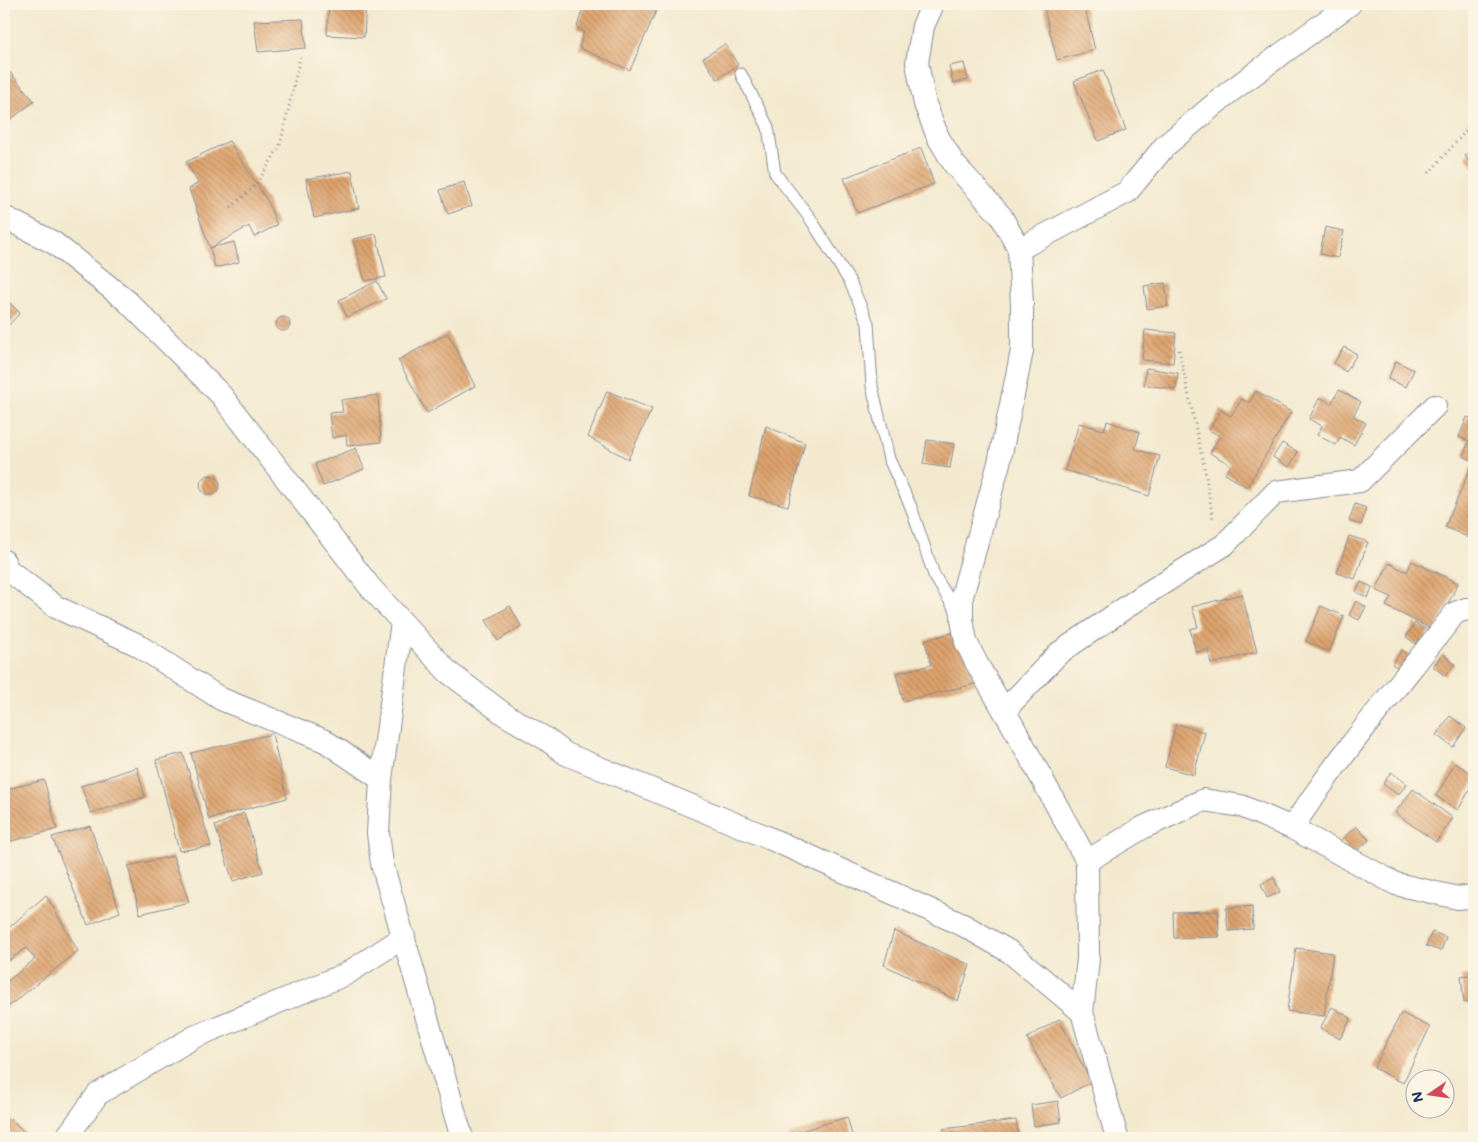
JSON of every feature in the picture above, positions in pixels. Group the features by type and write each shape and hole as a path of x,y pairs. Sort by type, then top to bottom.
{"street":[{"path":"932,4 923,26 917,63 925,104 938,136 954,164 1001,216 1018,249 1022,304 1022,351 999,463 962,596 962,619 966,642 1088,861 1088,959 1082,1012 1117,1138"},
{"path":"1018,249 1127,192 1165,146 1228,93 1350,4"},
{"path":"6,223 54,243 127,301 221,395 370,587 448,672 504,714 546,739 566,754 762,835 965,926 1010,952 1082,1012"},
{"path":"1004,711 1059,653 1144,594 1224,545 1276,492 1360,481 1435,406"},
{"path":"4,561 8,569 56,607 136,644 221,699 325,741 380,779"},
{"path":"1292,828 1341,757 1456,613 1466,609 1474,610"},
{"path":"402,622 380,779 378,833 382,864 462,1138"},
{"path":"1088,861 1144,827 1204,800 1241,806 1292,828 1396,884 1458,898 1474,896"},
{"path":"66,1138 98,1094 194,1037 346,974 404,937"}],"lane":[{"path":"741,74 768,126 775,173 810,218 850,282 868,323 872,386 889,459 911,507 934,575 962,619"}],"path":[{"path":"231,207 256,186 280,146 300,57"},
{"path":"1429,173 1465,132 1474,113"},
{"path":"1179,350 1206,471 1212,516 1224,545"}],"building":[{"path":"329,4 366,4 364,37 327,35"},
{"path":"584,4 606,9 608,4 644,4 657,9 630,70 579,48 584,31 577,27"},
{"path":"1043,4 1084,4 1095,50 1057,60"},
{"path":"303,19 306,48 258,52 254,21"},
{"path":"725,44 738,65 717,79 703,58"},
{"path":"964,63 968,80 953,83 949,66"},
{"path":"4,65 34,101 4,125"},
{"path":"1103,70 1126,130 1098,141 1074,81"},
{"path":"229,141 267,200 277,225 254,237 249,226 210,248 189,189 198,183 186,162"},
{"path":"921,148 934,184 857,213 844,178"},
{"path":"1474,149 1474,167 1465,156"},
{"path":"352,171 359,208 314,218 306,179"},
{"path":"464,182 472,206 448,214 440,190"},
{"path":"1325,227 1344,231 1338,258 1320,254"},
{"path":"376,234 386,277 365,281 353,239"},
{"path":"234,242 239,262 215,268 210,248"},
{"path":"377,281 386,299 347,317 339,300"},
{"path":"1165,283 1168,306 1147,309 1144,286"},
{"path":"4,299 20,313 4,330"},
{"path":"283,317 288,319 290,324 288,329 283,331 278,329 276,324 278,319"},
{"path":"1145,330 1176,333 1173,363 1142,360"},
{"path":"448,333 475,386 427,413 398,360"},
{"path":"1344,347 1357,354 1346,372 1334,363"},
{"path":"1396,361 1414,370 1406,387 1388,379"},
{"path":"1146,368 1178,373 1176,389 1144,385"},
{"path":"1339,390 1361,402 1353,416 1366,423 1354,445 1340,437 1336,445 1317,435 1322,426 1309,419 1320,397 1331,404"},
{"path":"607,391 652,409 628,459 588,437"},
{"path":"1256,391 1291,412 1247,487 1225,474 1231,465 1210,453 1220,436 1209,430 1221,410 1231,416 1242,399 1249,403"},
{"path":"378,395 381,442 347,446 346,435 332,438 329,413 343,412 341,400"},
{"path":"1467,417 1474,420 1474,461 1463,456 1469,441 1459,437"},
{"path":"1107,421 1140,432 1135,449 1160,456 1149,496 1065,470 1079,423 1104,430"},
{"path":"766,426 805,443 788,506 749,496"},
{"path":"927,440 954,444 950,468 923,464"},
{"path":"1282,443 1298,452 1289,467 1273,457"},
{"path":"356,448 364,469 323,486 315,464"},
{"path":"1471,467 1474,468 1474,540 1445,527"},
{"path":"210,475 217,478 220,485 217,492 210,495 203,492 200,485 203,478"},
{"path":"1355,504 1366,508 1361,525 1349,521"},
{"path":"1349,536 1368,542 1355,579 1337,573"},
{"path":"1412,561 1458,583 1435,631 1386,606 1391,597 1376,590 1389,563 1407,572"},
{"path":"1361,582 1372,587 1368,598 1356,592"},
{"path":"1242,594 1257,652 1211,664 1208,650 1196,652 1190,629 1198,627 1192,607"},
{"path":"1356,601 1366,607 1359,620 1349,615"},
{"path":"510,606 521,626 498,641 486,620"},
{"path":"1321,606 1344,616 1329,652 1306,641"},
{"path":"1415,623 1429,631 1419,646 1406,637"},
{"path":"959,631 975,684 903,701 896,673 931,665 925,640"},
{"path":"1402,650 1411,657 1401,670 1392,664"},
{"path":"1443,654 1455,664 1445,676 1433,666"},
{"path":"1450,716 1466,728 1453,747 1436,735"},
{"path":"1176,724 1205,732 1194,775 1165,767"},
{"path":"272,734 287,798 209,819 191,753"},
{"path":"183,753 211,846 179,851 156,760"},
{"path":"1455,763 1474,775 1474,782 1458,810 1436,796"},
{"path":"137,767 145,797 91,813 81,786"},
{"path":"1391,772 1407,784 1398,795 1383,784"},
{"path":"44,780 57,829 4,843 4,790"},
{"path":"1413,789 1453,818 1436,842 1395,813"},
{"path":"244,813 263,872 233,881 215,826"},
{"path":"90,826 120,912 88,925 52,837"},
{"path":"1356,826 1369,840 1352,855 1340,841"},
{"path":"173,856 189,902 140,914 128,866"},
{"path":"1274,878 1280,892 1267,898 1261,884"},
{"path":"46,895 78,951 4,1010 4,984 35,959 26,948 4,964 4,932"},
{"path":"1252,906 1253,929 1228,931 1226,908"},
{"path":"1218,911 1219,937 1174,938 1173,912"},
{"path":"894,931 970,965 958,1001 884,965"},
{"path":"1432,932 1446,937 1441,951 1426,946"},
{"path":"1296,948 1333,953 1324,1016 1287,1011"},
{"path":"1474,974 1474,1002 1464,1003 1461,976"},
{"path":"1332,1007 1351,1018 1340,1039 1320,1028"},
{"path":"1401,1013 1430,1027 1409,1070 1406,1070 1406,1077 1403,1083 1374,1068"},
{"path":"1059,1019 1091,1082 1061,1098 1027,1038"},
{"path":"1058,1101 1061,1122 1034,1126 1031,1105"},
{"path":"4,1112 30,1138 4,1138"},
{"path":"847,1117 853,1138 789,1138 788,1135"},
{"path":"1016,1120 1019,1138 945,1138 943,1129"}]}
